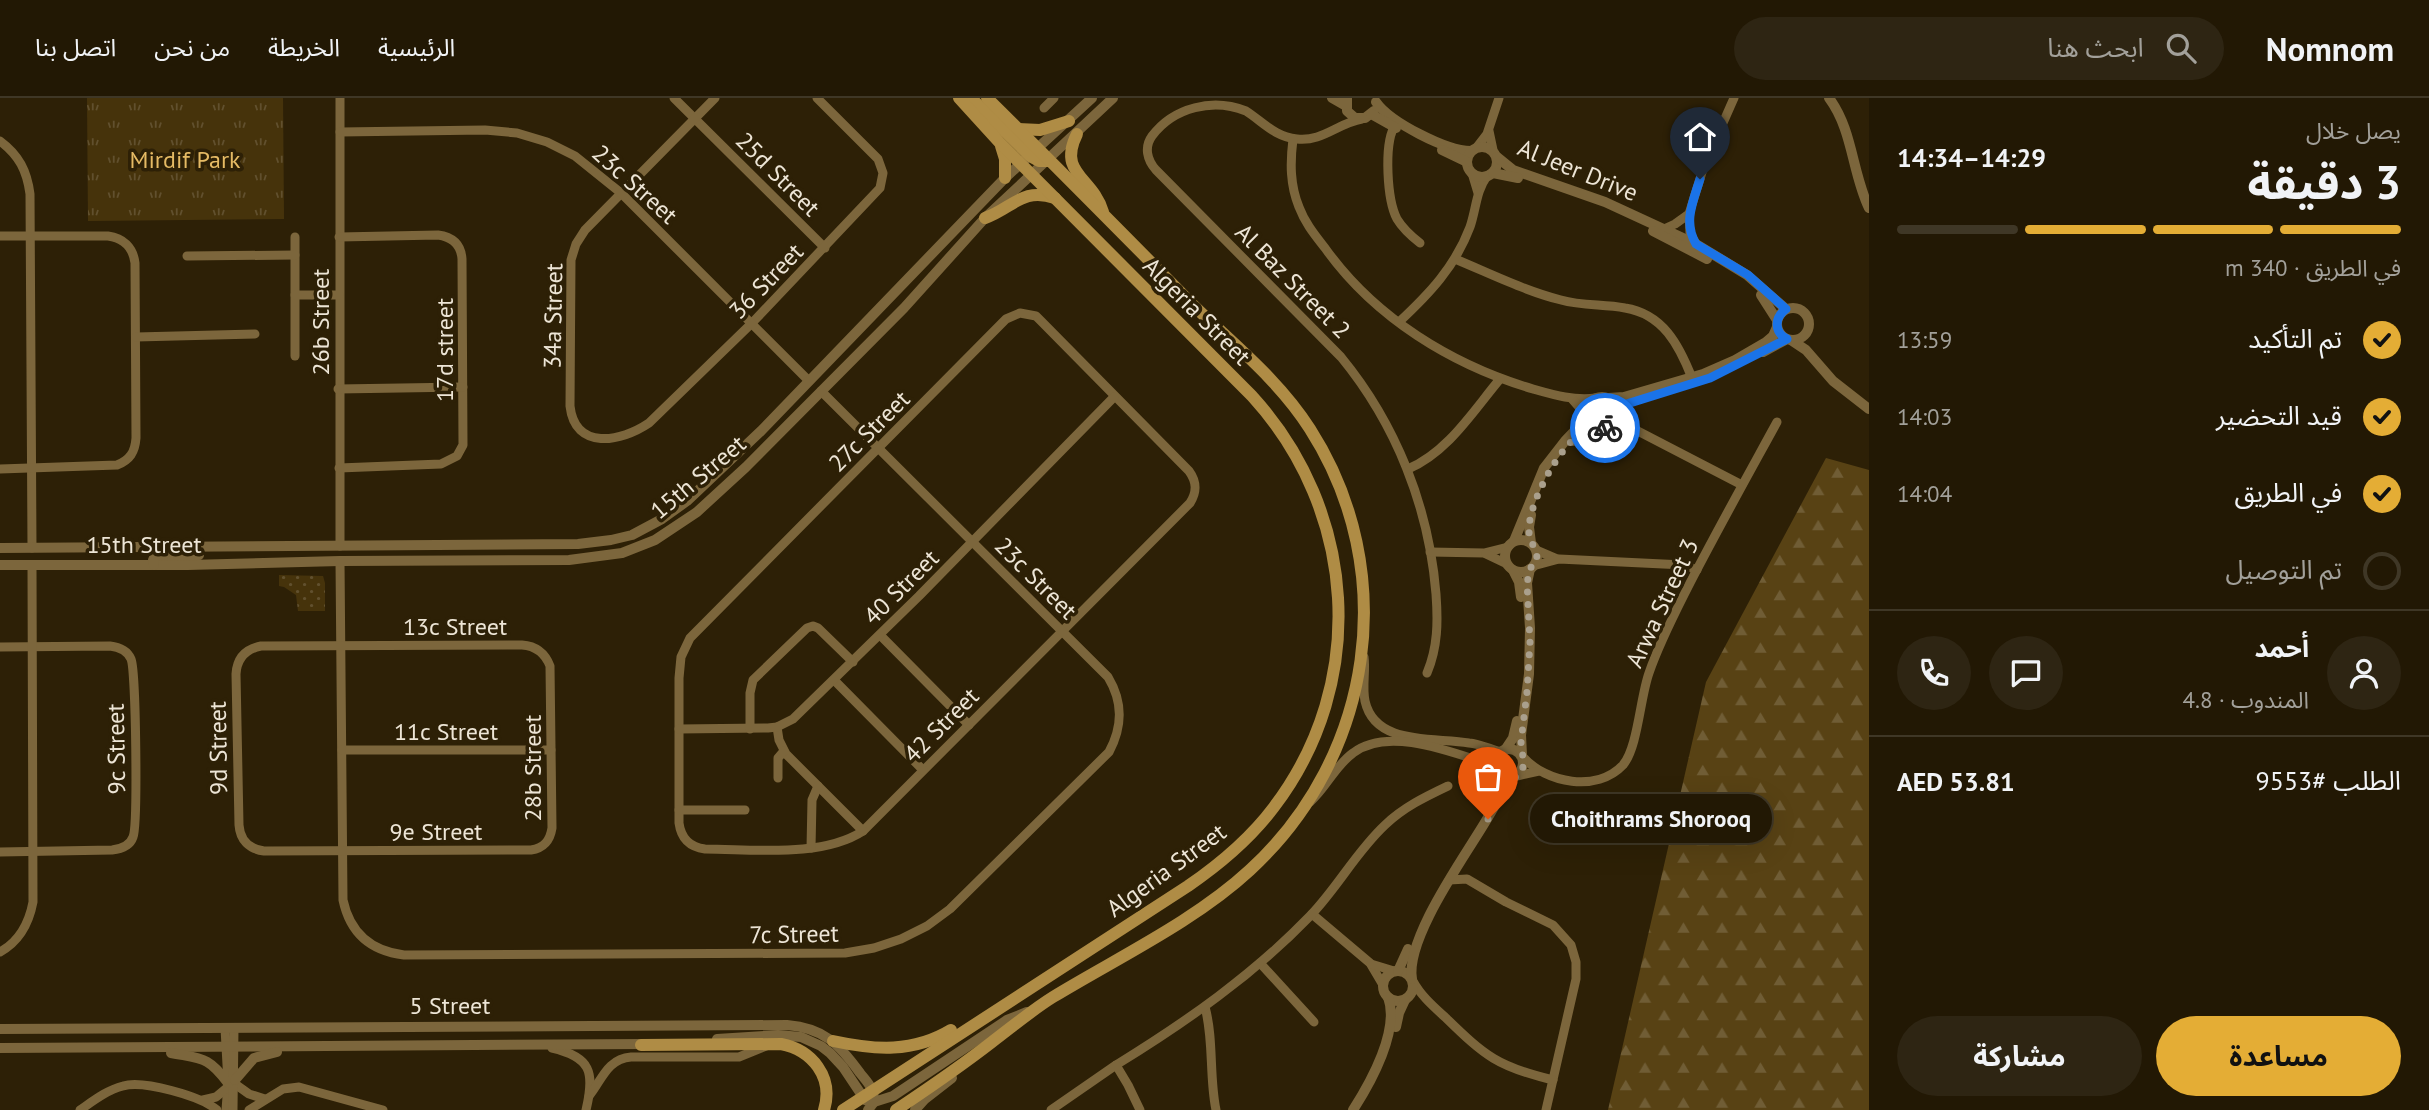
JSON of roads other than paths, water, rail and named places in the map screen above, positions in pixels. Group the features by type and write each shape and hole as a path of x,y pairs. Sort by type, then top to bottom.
{"main road":[{"name":"Algeria Street","path":"896,1110 1033,1011 1226,890 1265,855 1306,806 1320,782 1352,706 1363,652 1363,590 1354,531 1343,495 1319,443 1298,411 1273,381 1048,161 1030,157 1000,143 958,98"},
{"path":"971,98 1030,157"},
{"name":"Algeria Street","path":"843,1110 869,1100 999,1008 1188,886 1241,844 1264,820 1294,778 1310,748 1328,698 1338,648 1338,603 1332,553 1317,501 1294,452 1270,416 1033,174 1030,157 1018,129 987,98"},
{"path":"1018,129 1040,130 1069,121"},
{"path":"1077,134 1070,151 1071,165 1097,195 1104,215"},
{"path":"1000,143 1005,159 1005,178"},
{"path":"985,218 1025,196 1042,194 1056,198"},
{"path":"1164,327 1174,317"},
{"path":"833,1041 872,1048 918,1045 936,1039 975,1016 999,1008"},
{"path":"641,1045 792,1046 811,1058 825,1080 827,1096 824,1110"}],"street":[{"name":"26b Street","path":"340,98 340,546"},
{"name":"25d Street","path":"674,98 825,248"},
{"name":"34a Street","path":"649,423 629,434 595,438 579,430 571,414 571,260 580,236 715,98"},
{"name":"36 Street","path":"649,423 752,323 880,188 883,173 878,159 817,98"},
{"path":"1044,108 1054,98"},
{"name":"15th Street","path":"0,548 588,544 623,538 641,531 687,501 761,431 1005,178 1092,98"},
{"name":"15th Street","path":"0,565 569,560 622,553 655,540 697,512 746,467 904,308 985,218 1113,98"},
{"path":"1332,98 1345,102 1352,116 1366,117 1472,158"},
{"path":"1478,195 1472,158 1489,129 1499,98"},
{"path":"1696,244 1690,233 1689,214 1704,166 1734,98"},
{"path":"1829,98 1844,125 1860,186 1869,208"},
{"path":"1490,174 1479,177 1472,158 1411,129 1385,113 1375,100 1366,117 1314,138 1293,139 1292,184 1304,218 1347,277 1399,322 1438,348 1500,379 1572,399 1624,397 1692,378 1745,354 1770,339 1786,309 1796,308 1804,312 1809,320 1808,330 1812,346 1832,370 1869,401"},
{"name":"Al Baz Street 2","path":"1293,139 1269,129 1239,107 1224,102 1208,102 1183,108 1170,118 1152,136 1148,156 1156,170 1341,357 1379,410 1408,469 1430,552 1436,595 1437,633 1433,658 1427,673"},
{"path":"1342,126 1345,102"},
{"path":"1394,127 1388,149 1391,202 1401,226 1420,243"},
{"path":"1399,322 1434,288 1455,260 1471,225 1478,195 1498,164 1489,129"},
{"name":"23c Street","path":"340,132 485,130 517,133 547,142 575,156 621,192 809,381"},
{"path":"0,141 10,148 25,169 30,194 32,548"},
{"path":"1472,158 1486,146 1495,154"},
{"name":"Al Jeer Drive","path":"1495,154 1513,170 1587,195 1696,244 1748,275 1786,309"},
{"name":"Al Jeer Drive","path":"1490,174 1526,181 1605,209 1712,261 1758,292 1777,323"},
{"path":"1664,229 1689,214"},
{"name":"17d street","path":"339,237 438,235 456,242 463,259 463,445 453,460 441,464 340,468"},
{"path":"0,236 108,236 121,239 127,244 135,262 136,337 136,438 134,452 129,458 110,467 0,468"},
{"path":"295,237 295,356"},
{"path":"187,256 295,255"},
{"path":"1455,260 1561,300 1625,308 1644,314 1662,326 1676,342 1692,378"},
{"path":"295,295 339,295"},
{"name":"27c Street","path":"680,823 679,667 690,638 1006,319 1020,313 1036,316 1042,321 1189,471 1195,484 1194,497 1190,503"},
{"path":"1777,323 1781,335 1806,349 1833,381 1869,409"},
{"path":"1617,408 1710,378 1789,340 1803,337 1808,330"},
{"path":"136,337 255,334"},
{"path":"1408,469 1428,459 1445,445 1500,379"},
{"path":"338,389 463,387"},
{"name":"23c Street","path":"821,391 1108,677 1117,693 1120,717 1119,729 1109,752"},
{"name":"40 Street","path":"777,727 793,719 880,635 1114,397"},
{"path":"1383,985 1387,976 1396,971 1440,884 1493,797 1496,758 1511,743 1516,729 1523,649 1520,586 1505,556 1544,468 1586,416 1587,406 1596,398"},
{"path":"1608,398 1632,428"},
{"path":"1572,399 1596,428"},
{"path":"1609,427 1617,417 1617,408"},
{"name":"Arwa Street 3","path":"1522,756 1539,771 1573,781 1589,782 1607,777 1626,761 1633,747 1639,707 1661,641 1777,422"},
{"path":"1361,1110 1385,1064 1399,1013 1413,990 1410,966 1413,954 1449,880 1524,765 1521,735 1529,674 1530,628 1527,583 1537,558 1529,523 1547,477 1562,454 1579,436 1587,430 1609,427 1632,428 1742,485"},
{"path":"746,467 741,467 740,459 755,443 761,431"},
{"name":"42 Street","path":"680,823 684,838 696,848 811,848 843,842 863,831 1190,503"},
{"path":"1430,552 1485,553 1522,540 1559,559"},
{"path":"455,561 498,556 501,552 500,545"},
{"path":"154,565 155,556 205,555 217,548"},
{"path":"1485,553 1522,572 1559,559 1684,565 1697,570"},
{"path":"340,561 342,851"},
{"path":"0,951 15,942 22,933 33,902 32,565"},
{"path":"750,729 750,693 753,680 807,628 818,628 852,662"},
{"path":"880,635 969,724"},
{"path":"0,647 32,646"},
{"name":"9c Street","path":"32,646 110,646 124,650 130,656 134,670 135,749 135,828 131,841 112,850 33,852"},
{"name":"13c Street","path":"341,646 529,646 537,648 548,659 551,674"},
{"name":"9d Street","path":"341,646 254,647 239,660 236,674 239,825 242,837 251,847 264,852 342,851"},
{"path":"1363,652 1365,699 1368,709 1380,726 1399,735 1470,743 1503,751 1512,749 1522,756"},
{"name":"28b Street","path":"531,850 544,846 551,835 551,674"},
{"path":"834,680 923,770"},
{"path":"679,729 777,727 784,751 863,831"},
{"path":"1306,806 1320,793 1345,760 1369,744 1399,740 1466,758 1515,777"},
{"path":"1466,758 1472,749 1470,743"},
{"name":"11c Street","path":"342,750 551,750"},
{"path":"778,778 778,758 784,751"},
{"name":"7c Street","path":"342,851 343,900 351,925 359,935 379,950 404,956 845,953 874,948 914,933 950,909 1109,752"},
{"name":"Arwa Street 3","path":"1515,777 1539,771"},
{"path":"811,848 812,800 818,786"},
{"path":"1051,1110 1205,1007 1261,963 1312,914 1386,824 1420,799 1448,786"},
{"path":"679,810 744,810"},
{"name":"9e Street","path":"342,851 531,850"},
{"path":"0,852 33,852"},
{"path":"1461,860 1463,872 1468,879 1506,902 1553,925 1571,945 1576,962 1576,979 1546,1110"},
{"path":"1449,880 1468,879"},
{"path":"1312,914 1370,963 1388,997 1391,1017 1383,1050 1374,1073 1353,1110"},
{"path":"1261,963 1314,1022"},
{"path":"1370,963 1406,973 1427,1000 1491,1058 1522,1072 1553,1080"},
{"path":"1388,997 1396,1001 1407,998 1427,1000"},
{"path":"1205,1007 1216,1110"},
{"path":"869,1100 893,1096 1007,1020 1033,1011"},
{"name":"5 Street","path":"0,1029 778,1024 812,1030 833,1041 843,1050 869,1100"},
{"path":"229,1028 233,1110"},
{"name":"5 Street","path":"0,1048 641,1045 767,1036 801,1037 821,1046 837,1060 869,1100"},
{"path":"589,1096 610,1066 625,1058 738,1057 768,1044"},
{"path":"541,1045 580,1057 588,1072 589,1096 586,1110"},
{"path":"201,1100 216,1097 248,1063 261,1055 306,1047"},
{"path":"163,1048 173,1053 207,1060 231,1083 248,1094 265,1099"},
{"path":"1116,1065 1140,1110"},
{"path":"915,1110 948,1081 959,1067"},
{"path":"226,1110 231,1083"},
{"path":"80,1110 114,1088 128,1084 149,1086 201,1100 217,1110"},
{"path":"249,1110 284,1089 299,1087 383,1110"}],"place":[{"name":"Choithrams Shorooq","path":"1488,819"}],"park label":[{"name":"Mirdif Park","path":"185,159"}]}
